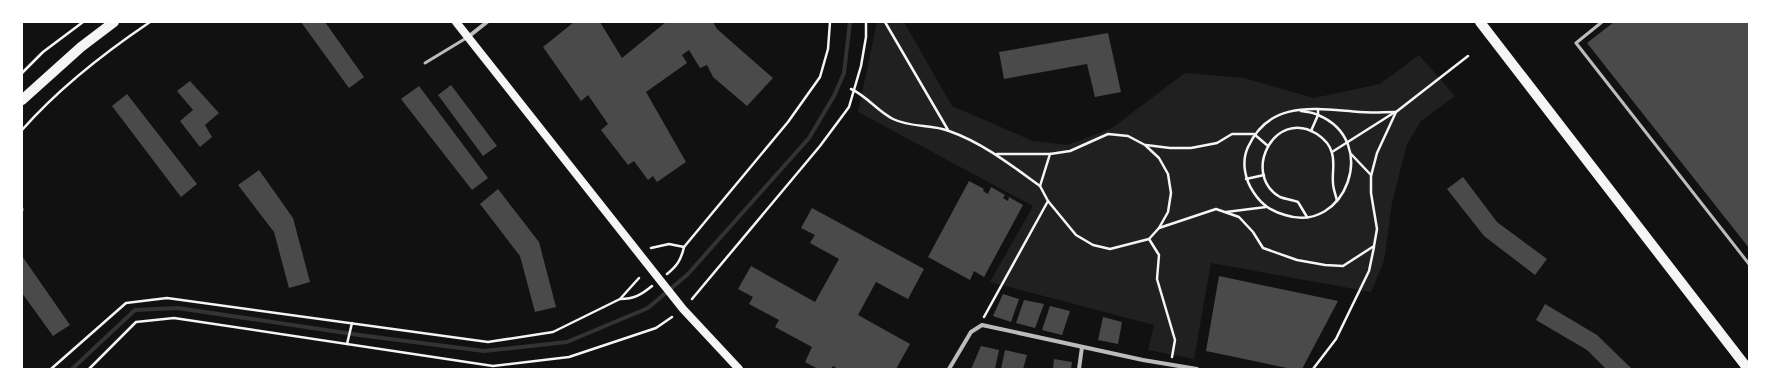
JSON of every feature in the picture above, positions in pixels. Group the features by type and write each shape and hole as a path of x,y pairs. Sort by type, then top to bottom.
{"main road":[{"path":"22,100 81,47 114,22"},
{"path":"456,22 678,302 739,369"},
{"path":"1480,22 1748,369"}],"street":[{"path":"468,38 487,22"},
{"path":"949,369 971,332 982,325 1082,347 1197,369"},
{"path":"1079,369 1082,347"}],"lane":[{"path":"1602,22 1576,43 1749,264"},
{"path":"426,63 468,38"}],"path":[{"path":"22,73 43,52 83,22"},
{"path":"22,130 40,109 81,73 150,22"},
{"path":"665,276 680,262 684,247 788,122 820,77 828,49 830,22"},
{"path":"692,299 820,146 849,107 855,91 866,37 866,22"},
{"path":"885,22 949,130"},
{"path":"1332,152 1396,112 1468,56"},
{"path":"851,89 862,94 872,104 893,119 912,125 949,130 996,154 1040,186 1048,201 1076,235 1093,245 1110,249 1149,239 1159,228 1168,212 1171,193 1168,174 1159,158 1145,145 1128,136 1108,134 1070,151 1050,154 996,154"},
{"path":"1301,110 1318,115 1334,124 1347,142 1351,154 1352,171 1347,187 1337,201 1323,212 1307,217 1290,217 1274,212 1260,201 1246,179 1246,150 1254,134 1266,121 1283,113 1301,110 1330,108 1360,112 1396,112"},
{"path":"1311,131 1318,115 1318,109"},
{"path":"1313,369 1336,339 1369,270 1377,229 1371,193 1371,176 1376,152 1396,112"},
{"path":"1307,217 1298,202 1280,197 1269,187 1264,175 1262,161 1268,146 1273,138 1284,130 1297,128 1311,131 1324,139 1332,152 1334,167 1333,183 1337,201"},
{"path":"1145,145 1170,148 1191,148 1217,143 1232,134 1254,134 1268,146"},
{"path":"1040,186 1050,154"},
{"path":"1351,154 1371,176"},
{"path":"1246,179 1264,175"},
{"path":"982,325 983,317 1048,201"},
{"path":"1225,212 1267,207"},
{"path":"1159,228 1216,209 1239,217 1253,232 1263,248 1297,260 1325,265 1343,266 1374,246"},
{"path":"1149,239 1159,256 1157,279 1175,340 1170,364"},
{"path":"651,248 669,244 684,247"},
{"path":"51,369 126,303 167,298 488,342 553,332 620,299 639,278"},
{"path":"620,299 630,299 640,296 652,286"},
{"path":"89,369 136,322 174,318 493,366 568,357 656,328 672,317"},
{"path":"347,344 352,323"}],"shaded area":[{"path":"877,22 904,22 952,106 1033,141 1068,145 1112,128 1185,73 1244,78 1314,98 1380,84 1419,55 1455,96 1421,121 1407,144 1392,203 1384,261 1371,292 1211,263 1194,359 1148,350 1154,325 990,282 1033,206 858,112"}],"building":[{"path":"301,22 325,22 364,77 349,88"},
{"path":"574,22 600,22 622,58 666,22 713,22 717,29 773,78 747,106 713,77 707,65 700,68 689,50 682,55 687,63 646,92 686,162 657,182 653,176 648,180 634,161 628,165 601,130 608,124 588,95 581,101 543,47"},
{"path":"1614,22 1749,22 1749,248 1587,43"},
{"path":"1108,33 1121,92 1095,97 1087,64 1004,79 999,52"},
{"path":"190,81 219,113 205,125 212,137 200,147 180,121 193,110 177,91"},
{"path":"451,85 497,146 483,156 438,95"},
{"path":"419,86 488,178 472,190 401,99"},
{"path":"127,94 197,184 181,197 112,106"},
{"path":"259,170 293,218 310,282 289,288 274,232 238,185"},
{"path":"1463,177 1497,222 1547,259 1535,275 1484,236 1447,189"},
{"path":"969,181 984,189 983,191 988,194 991,187 1005,195 1003,198 1008,201 1009,197 1023,205 984,277 974,271 970,280 928,257"},
{"path":"498,189 539,242 556,307 535,312 520,256 480,204"},
{"path":"812,208 924,269 908,299 876,282 858,315 910,344 896,369 838,369 833,366 831,369 818,369 805,362 812,347 775,327 779,320 749,304 753,297 738,289 751,266 815,302 839,259 810,243 815,235 801,228"},
{"path":"22,256 70,325 53,336 22,293"},
{"path":"1219,276 1338,301 1302,369 1292,369 1206,351"},
{"path":"1003,294 1019,299 1011,322 993,316"},
{"path":"1024,300 1044,304 1035,328 1016,323"},
{"path":"1545,304 1597,335 1632,369 1606,369 1587,350 1536,320"},
{"path":"1050,306 1070,311 1062,335 1042,330"},
{"path":"1103,317 1122,322 1118,344 1098,340"},
{"path":"981,346 999,350 995,369 971,369"},
{"path":"1005,350 1027,355 1023,369 1001,369"},
{"path":"1054,359 1072,362 1071,369 1053,369"}],"waterway":[{"path":"72,369 135,310 178,308 359,335 484,351 567,342 648,308 688,274 809,138 834,96 844,73 850,22"}]}
